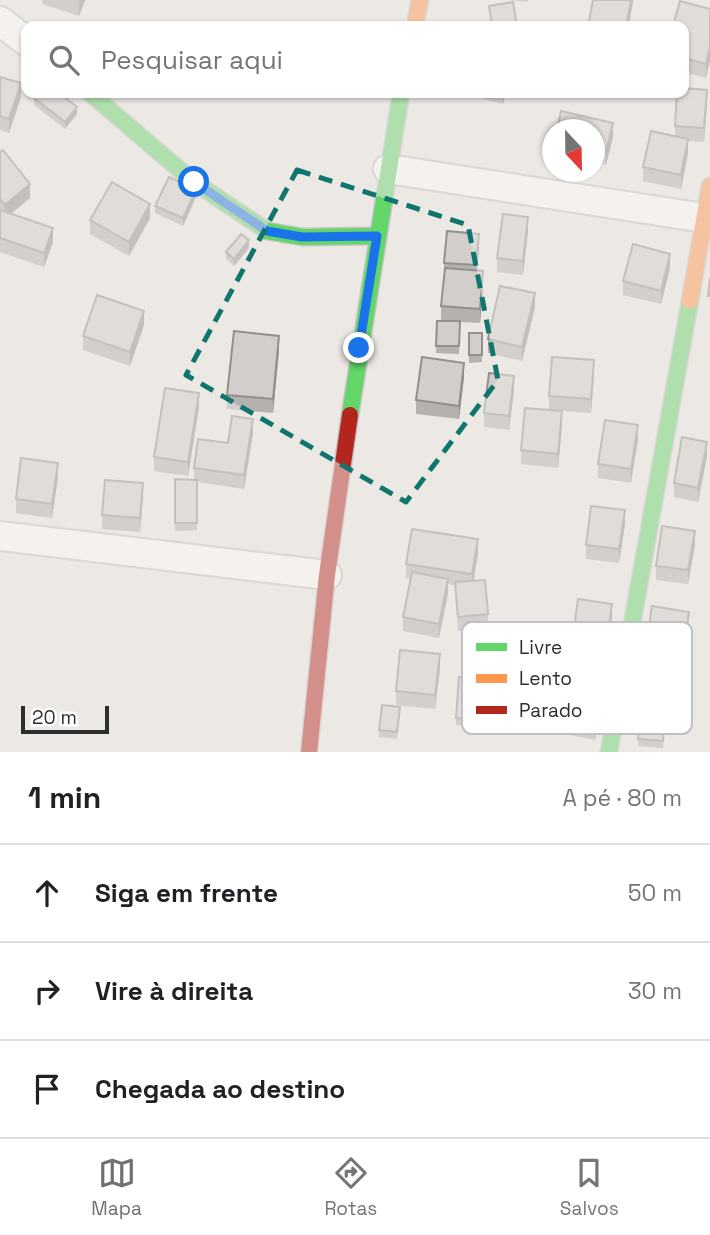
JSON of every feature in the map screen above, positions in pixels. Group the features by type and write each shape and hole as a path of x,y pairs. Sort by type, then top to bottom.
{"street":[{"path":"416,21 420,0"},
{"path":"0,21 21,37"},
{"path":"96,98 194,182 267,231 302,237 377,236"},
{"path":"315,748 327,575 400,98"},
{"path":"388,169 704,218"},
{"path":"632,622 710,186"},
{"path":"0,536 327,575"},
{"path":"609,752 612,734"}],"highlighted area":[{"path":"297,170 468,225 498,380 406,502 186,375"}],"building":[{"path":"593,0 631,0 627,21 589,21"},
{"path":"680,1 710,9 710,47 706,64 689,59 689,21 674,21"},
{"path":"513,2 516,21 491,21 489,6"},
{"path":"0,77 21,83 9,119 0,116"},
{"path":"689,88 707,90 704,128 675,126 677,98 689,98"},
{"path":"34,98 65,98 77,107 65,122"},
{"path":"561,111 596,119 559,119"},
{"path":"605,121 613,123 605,151"},
{"path":"651,131 688,139 681,175 643,167"},
{"path":"3,150 30,184 5,205 0,199 0,152"},
{"path":"169,177 196,190 183,218 155,206"},
{"path":"112,182 150,204 129,242 90,220"},
{"path":"0,210 53,228 44,253 0,238"},
{"path":"503,214 528,217 523,261 497,258"},
{"path":"447,231 479,234 476,265 444,263"},
{"path":"241,234 249,240 234,259 226,252"},
{"path":"633,244 670,254 661,291 623,281"},
{"path":"445,268 483,271 480,309 441,306"},
{"path":"500,286 535,293 522,347 488,339"},
{"path":"97,295 144,311 130,352 83,336"},
{"path":"437,321 460,321 459,346 436,346"},
{"path":"234,331 279,336 273,399 227,395"},
{"path":"469,333 482,333 482,355 469,355"},
{"path":"422,357 464,363 459,406 416,400"},
{"path":"552,357 594,360 591,399 549,396"},
{"path":"489,373 514,376 509,416 484,413"},
{"path":"165,388 199,393 188,462 154,457"},
{"path":"525,408 562,411 558,454 521,450"},
{"path":"232,416 253,419 244,475 194,468 198,439 228,443"},
{"path":"605,420 638,425 631,469 598,464"},
{"path":"682,437 707,442 698,488 674,483"},
{"path":"21,458 58,463 52,504 16,499"},
{"path":"175,479 197,480 197,523 175,523"},
{"path":"105,480 143,483 140,518 102,515"},
{"path":"591,506 625,510 619,549 586,545"},
{"path":"662,526 695,531 688,570 656,566"},
{"path":"412,529 478,539 472,574 406,564"},
{"path":"412,572 448,579 439,624 403,617"},
{"path":"485,580 488,614 458,617 455,582"},
{"path":"578,599 612,604 610,622 575,622"},
{"path":"652,606 689,612 688,622 650,622"},
{"path":"400,650 440,654 435,695 396,691"},
{"path":"459,677 462,677 462,719 456,718"},
{"path":"382,705 400,707 397,732 379,730"},
{"path":"638,734 663,734 663,741 638,739"}],"traffic: fast":[{"path":"96,98 194,182 267,231 302,237 377,236"},
{"path":"350,415 400,98"},
{"path":"632,622 690,301"},
{"path":"609,752 612,734"}],"traffic: slow":[{"path":"416,21 420,0"},
{"path":"690,301 710,186"}],"traffic: jam":[{"path":"309,752 327,575 350,415"}],"route":[{"path":"194,182 267,231 302,237 377,236 359,348"}]}
